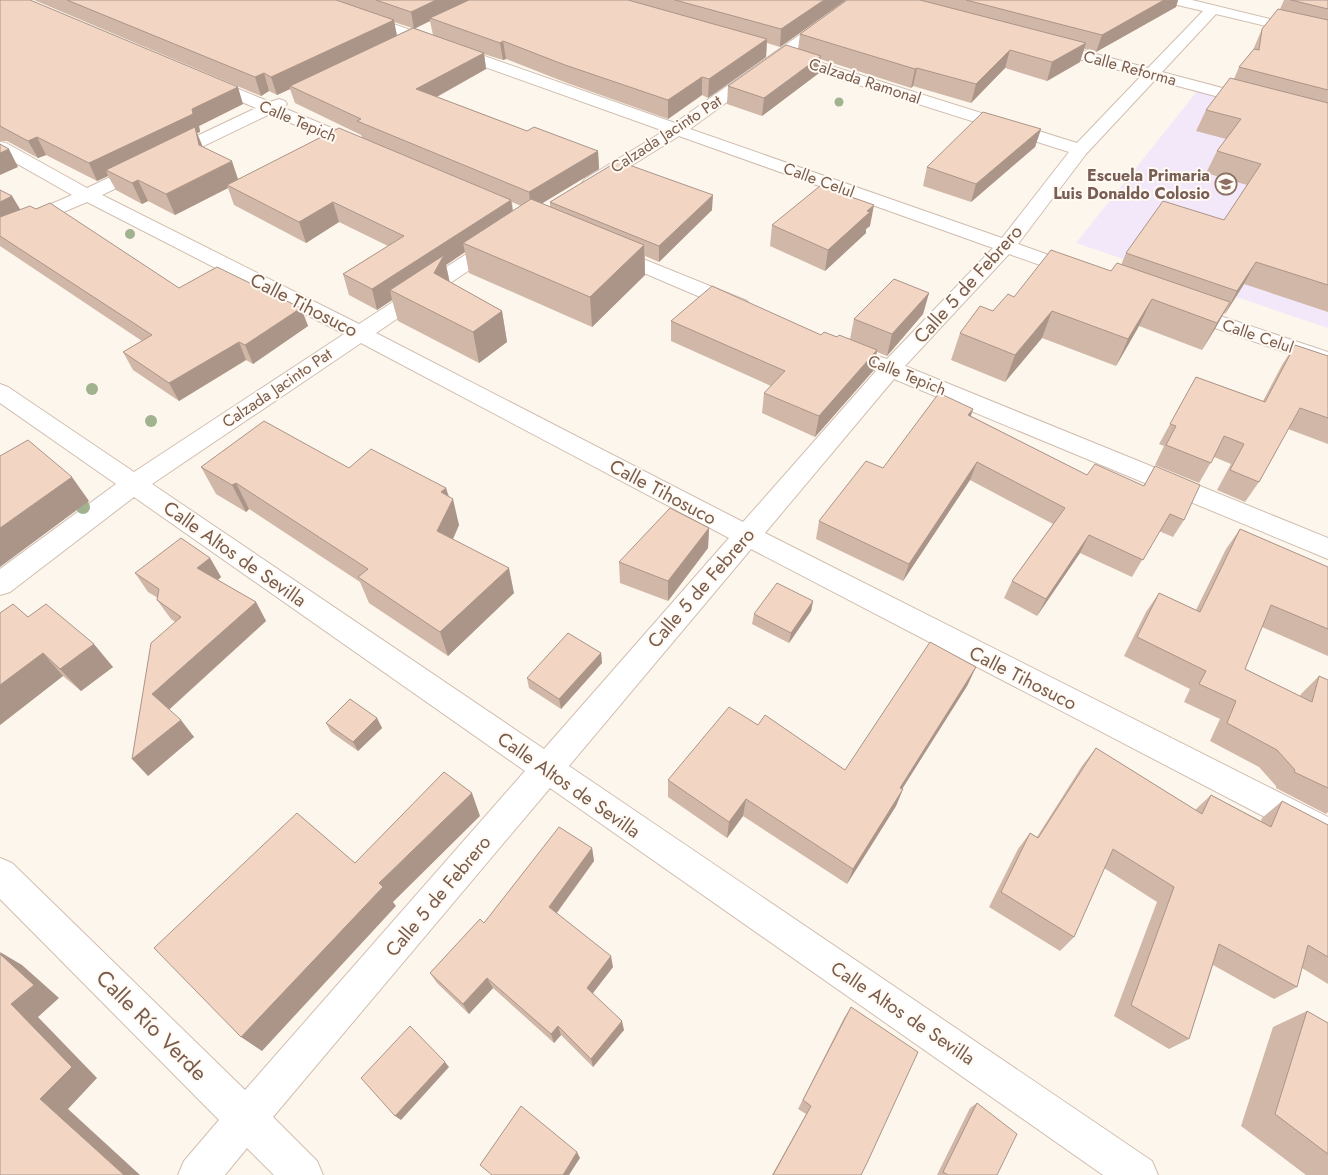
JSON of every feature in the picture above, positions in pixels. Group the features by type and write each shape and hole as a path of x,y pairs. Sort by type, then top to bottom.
{"street":[{"name":"Calle Celul","path":"311,0 1098,279"},
{"name":"Calzada Jacinto Pat","path":"572,194 678,130 774,53 858,0"},
{"path":"1174,0 1328,37"},
{"name":"Calle 5 de Febrero","path":"198,1175 248,1120 890,368 1006,247 1080,150 1154,74 1213,9"},
{"path":"399,45 433,28"},
{"name":"Calle Reforma","path":"1029,41 1328,120"},
{"name":"Calzada Ramonal","path":"774,53 1080,150"},
{"name":"Calle Tepich","path":"188,74 378,154"},
{"path":"0,233 87,196 295,96"},
{"name":"Calle Tihosuco","path":"0,147 87,196 359,333 746,535 1328,834"},
{"name":"Calzada Jacinto Pat","path":"0,584 134,484 516,230"},
{"path":"596,246 762,315"},
{"name":"Calle Celul","path":"1171,305 1328,360"},
{"name":"Calle Tepich","path":"854,353 1328,549"},
{"name":"Calle Altos de Sevilla","path":"0,392 1138,1175"},
{"name":"Calle Río Verde","path":"0,875 303,1175"}],"shaded area":[{"name":"Escuela Primaria Luis Donaldo Colosio","path":"1198,90 1328,124 1328,328 1076,243"}],"building":[{"path":"0,0 30,0 238,87 192,109 193,114 89,163 37,137 28,141 0,126"},
{"path":"67,0 336,0 394,20 271,77 264,73 255,77"},
{"path":"376,0 436,0 411,12"},
{"path":"469,0 628,0 767,39 709,79 702,77 668,100 565,65 503,41 500,43 430,18"},
{"path":"675,0 824,0 781,29"},
{"path":"847,0 920,0 1086,43 1052,62 1010,50 976,84 915,69 800,34"},
{"path":"966,0 1164,0 1102,35"},
{"path":"1291,0 1328,0 1328,9"},
{"path":"1278,9 1328,20 1328,90 1239,67 1254,49 1259,50 1262,29"},
{"path":"413,28 484,53 416,89 527,131 534,127 598,151 529,192 357,121 361,119 290,86"},
{"path":"786,45 821,56 764,98 728,86"},
{"path":"1230,78 1328,103 1328,285 1256,262 1237,291 1126,253 1163,201 1224,220 1261,164 1217,151 1241,119 1206,110"},
{"path":"983,112 1041,129 976,184 927,167"},
{"path":"195,127 199,145 232,161 166,194 138,180 132,183 106,170"},
{"path":"339,128 511,200 372,289 343,274 404,236 333,202 299,222 227,185"},
{"path":"0,144 9,149 0,153"},
{"path":"618,161 713,195 659,246 550,202"},
{"path":"820,186 874,205 867,211 870,212 828,250 772,225"},
{"path":"0,190 12,196 0,202"},
{"path":"531,199 644,245 590,297 463,243"},
{"path":"50,203 179,288 217,267 301,308 245,345 239,342 169,383 123,352 152,335 0,236 0,217 30,206 36,209"},
{"path":"1051,250 1111,271 1117,263 1230,302 1217,323 1152,299 1128,339 1052,311 1015,355 960,333 980,306 993,311 1008,294 1014,297"},
{"path":"444,255 434,273 502,311 473,332 390,290"},
{"path":"894,279 929,293 892,334 854,319"},
{"path":"712,286 821,335 824,332 837,337 839,335 877,350 819,416 764,393 785,371 671,321"},
{"path":"1295,345 1328,356 1328,418 1300,408 1259,482 1230,470 1244,444 1224,436 1211,463 1166,445 1176,426 1170,424 1196,377 1265,402"},
{"path":"939,393 973,409 968,415 1087,475 1095,464 1144,486 1155,466 1200,485 1184,520 1170,514 1143,560 1089,535 1046,599 1012,581 1065,508 977,462 909,564 819,521 866,461 883,468"},
{"path":"264,421 349,468 371,449 446,488 441,492 453,499 437,531 509,568 440,632 358,577 368,569 236,483 232,485 201,467"},
{"path":"28,440 72,477 0,528 0,456"},
{"path":"670,508 709,528 668,581 619,562"},
{"path":"1240,529 1328,567 1328,629 1271,605 1245,669 1312,702 1319,676 1328,680 1328,788 1294,772 1295,770 1277,750 1227,723 1236,701 1199,684 1206,671 1137,637 1159,593 1200,612"},
{"path":"181,538 210,558 197,568 256,602 152,694 181,720 132,759 151,643 181,617 157,600 159,589 135,573"},
{"path":"777,583 813,601 791,633 754,614"},
{"path":"13,604 28,617 46,604 94,644 60,669 43,653 0,685 0,613"},
{"path":"568,633 601,653 559,699 527,678"},
{"path":"930,642 976,667 900,788 903,789 853,869 746,799 729,822 668,780 729,707 758,725 765,715 845,770"},
{"path":"350,699 377,718 353,742 326,723"},
{"path":"1096,748 1202,814 1211,795 1271,827 1282,801 1328,825 1328,957 1308,945 1297,987 1219,944 1189,1039 1131,1005 1174,887 1113,849 1074,937 1001,892 1030,833 1038,838"},
{"path":"444,772 472,793 379,883 383,887 241,1037 154,948 297,813 355,863"},
{"path":"559,827 592,848 549,907 611,956 587,988 622,1021 591,1059 558,1026 551,1034 487,978 463,1004 430,973 480,919 484,923"},
{"path":"0,954 34,985 11,1004 72,1067 40,1099 124,1175 0,1175"},
{"path":"851,1007 918,1052 867,1163 861,1175 773,1175 811,1106 803,1100"},
{"path":"1307,1011 1328,1023 1328,1154 1275,1114"},
{"path":"410,1026 445,1062 395,1116 361,1078"},
{"path":"977,1103 1017,1134 997,1175 948,1175 943,1172"},
{"path":"521,1106 577,1152 563,1175 492,1175 480,1165"}],"place":[{"name":"Escuela Primaria Luis Donaldo Colosio","path":"1226,184"}]}
